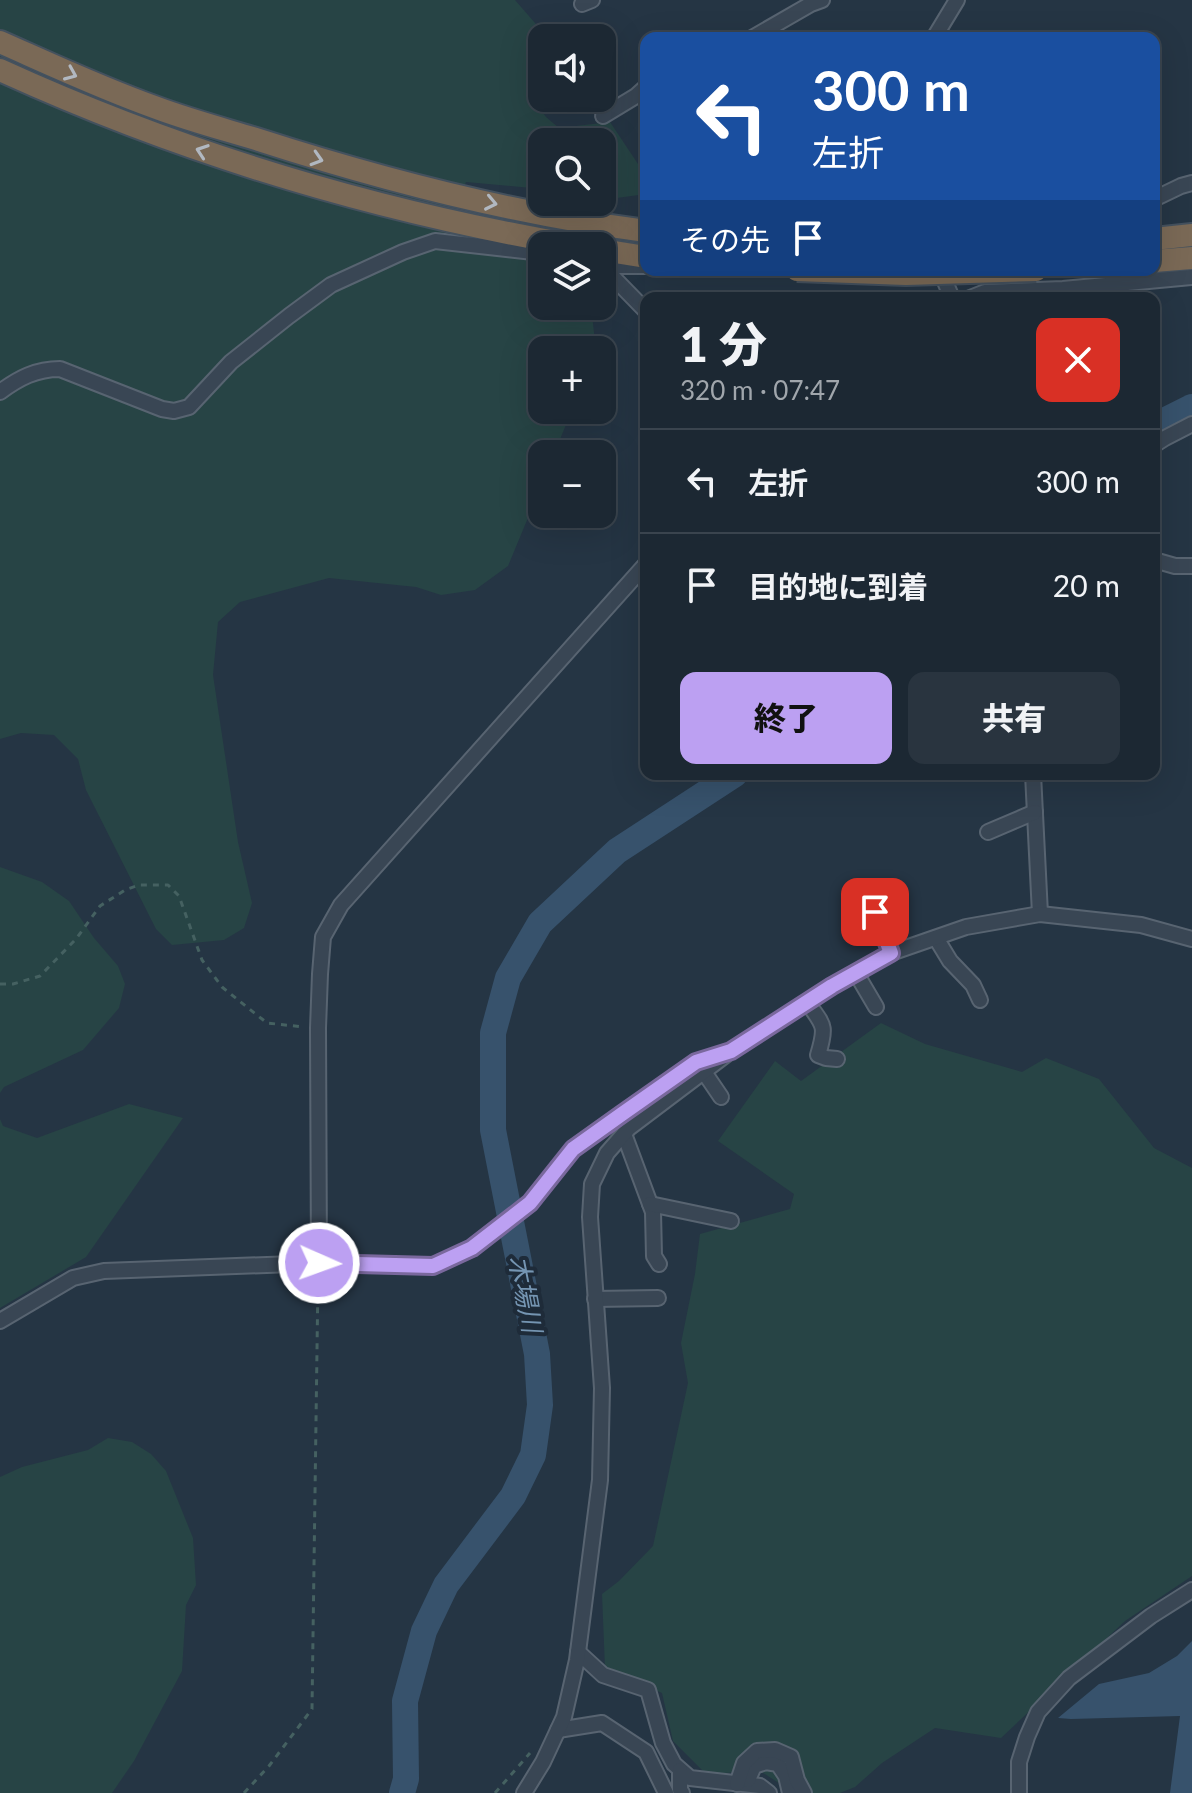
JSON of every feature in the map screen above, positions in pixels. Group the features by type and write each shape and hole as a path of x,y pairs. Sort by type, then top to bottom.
{"highway":[{"path":"0,42 156,108 327,162 415,186 560,218 640,230"},
{"path":"0,70 146,132 291,180 528,236"},
{"path":"1160,238 1192,235"},
{"path":"616,252 640,256"},
{"path":"1160,261 1192,258"}],"street":[{"path":"938,32 957,0"},
{"path":"762,32 814,1"},
{"path":"603,116 640,92"},
{"path":"1160,196 1192,183"},
{"path":"0,392 20,378 44,369 60,369 174,411 189,407 231,362 331,285 403,252 435,241 528,251"},
{"path":"616,267 640,266"},
{"path":"985,292 1063,289 1192,277"},
{"path":"616,280 640,305"},
{"path":"1160,441 1192,424"},
{"path":"1160,562 1192,566"},
{"path":"319,1263 318,1028 323,937 341,905 640,571"},
{"path":"1033,780 1040,914"},
{"path":"988,832 1035,812"},
{"path":"875,912 891,953"},
{"path":"524,1793 564,1717 578,1652 600,1480 602,1388 590,1217 592,1184 607,1153 624,1134 731,1051 891,953 966,927 1040,914 1141,925 1192,939"},
{"path":"936,938 950,961 973,985 980,1000"},
{"path":"856,973 876,1007"},
{"path":"807,1002 823,1026 818,1055 837,1059"},
{"path":"0,1321 73,1278 104,1271 319,1263 433,1266 472,1248 530,1203 573,1149 696,1062 731,1051"},
{"path":"704,1072 721,1097"},
{"path":"624,1134 653,1212 654,1256 659,1264"},
{"path":"650,1204 731,1221"},
{"path":"595,1299 658,1298"},
{"path":"1019,1793 1019,1762 1038,1712 1069,1678 1151,1616 1192,1590"},
{"path":"578,1652 603,1675 648,1690 663,1743 677,1767 690,1778 760,1786 769,1793"},
{"path":"558,1730 602,1723 646,1752 666,1793"},
{"path":"742,1784 744,1763 757,1751 775,1750 791,1757 804,1793"},
{"path":"742,1784 754,1766 766,1762 778,1764 786,1776 790,1793"},
{"path":"658,1775 677,1767"},
{"path":"677,1767 682,1793"}],"path":[{"path":"0,984 13,984 40,976 76,939 100,906 125,890 139,885 168,885 179,896 202,960 222,987 267,1023 318,1028"},
{"path":"244,1793 269,1766 312,1709 319,1263"},
{"path":"495,1793 531,1752"}],"green space":[{"path":"0,0 515,0 536,24 528,24 528,112 542,112 559,128 528,128 528,188 466,182 444,244 528,257 528,320 593,320 594,336 528,336 528,424 566,424 560,440 528,440 528,518 508,566 475,590 441,595 416,587 329,578 240,602 218,622 213,675 238,842 252,903 244,928 224,940 172,945 156,929 86,790 78,759 54,735 21,733 0,739"},
{"path":"610,122 614,128 559,128"},
{"path":"616,131 640,167 640,195 616,198"},
{"path":"0,867 42,882 69,901 118,966 125,984 119,1008 83,1050 4,1087 0,1093"},
{"path":"881,1023 925,1044 1022,1072 1046,1058 1099,1079 1154,1148 1192,1168 1192,1576 1125,1621 1001,1738 935,1728 882,1763 855,1787 840,1793 805,1793 790,1790 760,1771 706,1774 673,1741 662,1693 605,1668 602,1594 653,1546 688,1383 681,1343 700,1234 790,1209 794,1194 718,1141 775,1061 801,1081"},
{"path":"129,1104 183,1118 86,1257 0,1308 0,1119 3,1126 37,1138"},
{"path":"108,1438 132,1442 151,1454 166,1471 193,1538 196,1585 186,1605 182,1671 134,1761 112,1793 0,1793 0,1477 22,1467 88,1450"}],"water":[{"path":"1192,1641 1192,1793 1170,1793 1180,1716 1058,1718 1099,1684 1149,1673 1177,1656"}],"waterway":[{"name":"木場川","path":"1160,423 1192,407"},
{"name":"木場川","path":"402,1793 406,1779 405,1701 424,1631 446,1585 513,1496 533,1455 540,1405 537,1354 493,1130 493,1033 508,978 540,923 617,851 726,780"}],"route":[{"path":"319,1263 433,1266 472,1248 530,1203 573,1149 622,1114 696,1062 731,1051 832,986 891,953 875,912"}]}
